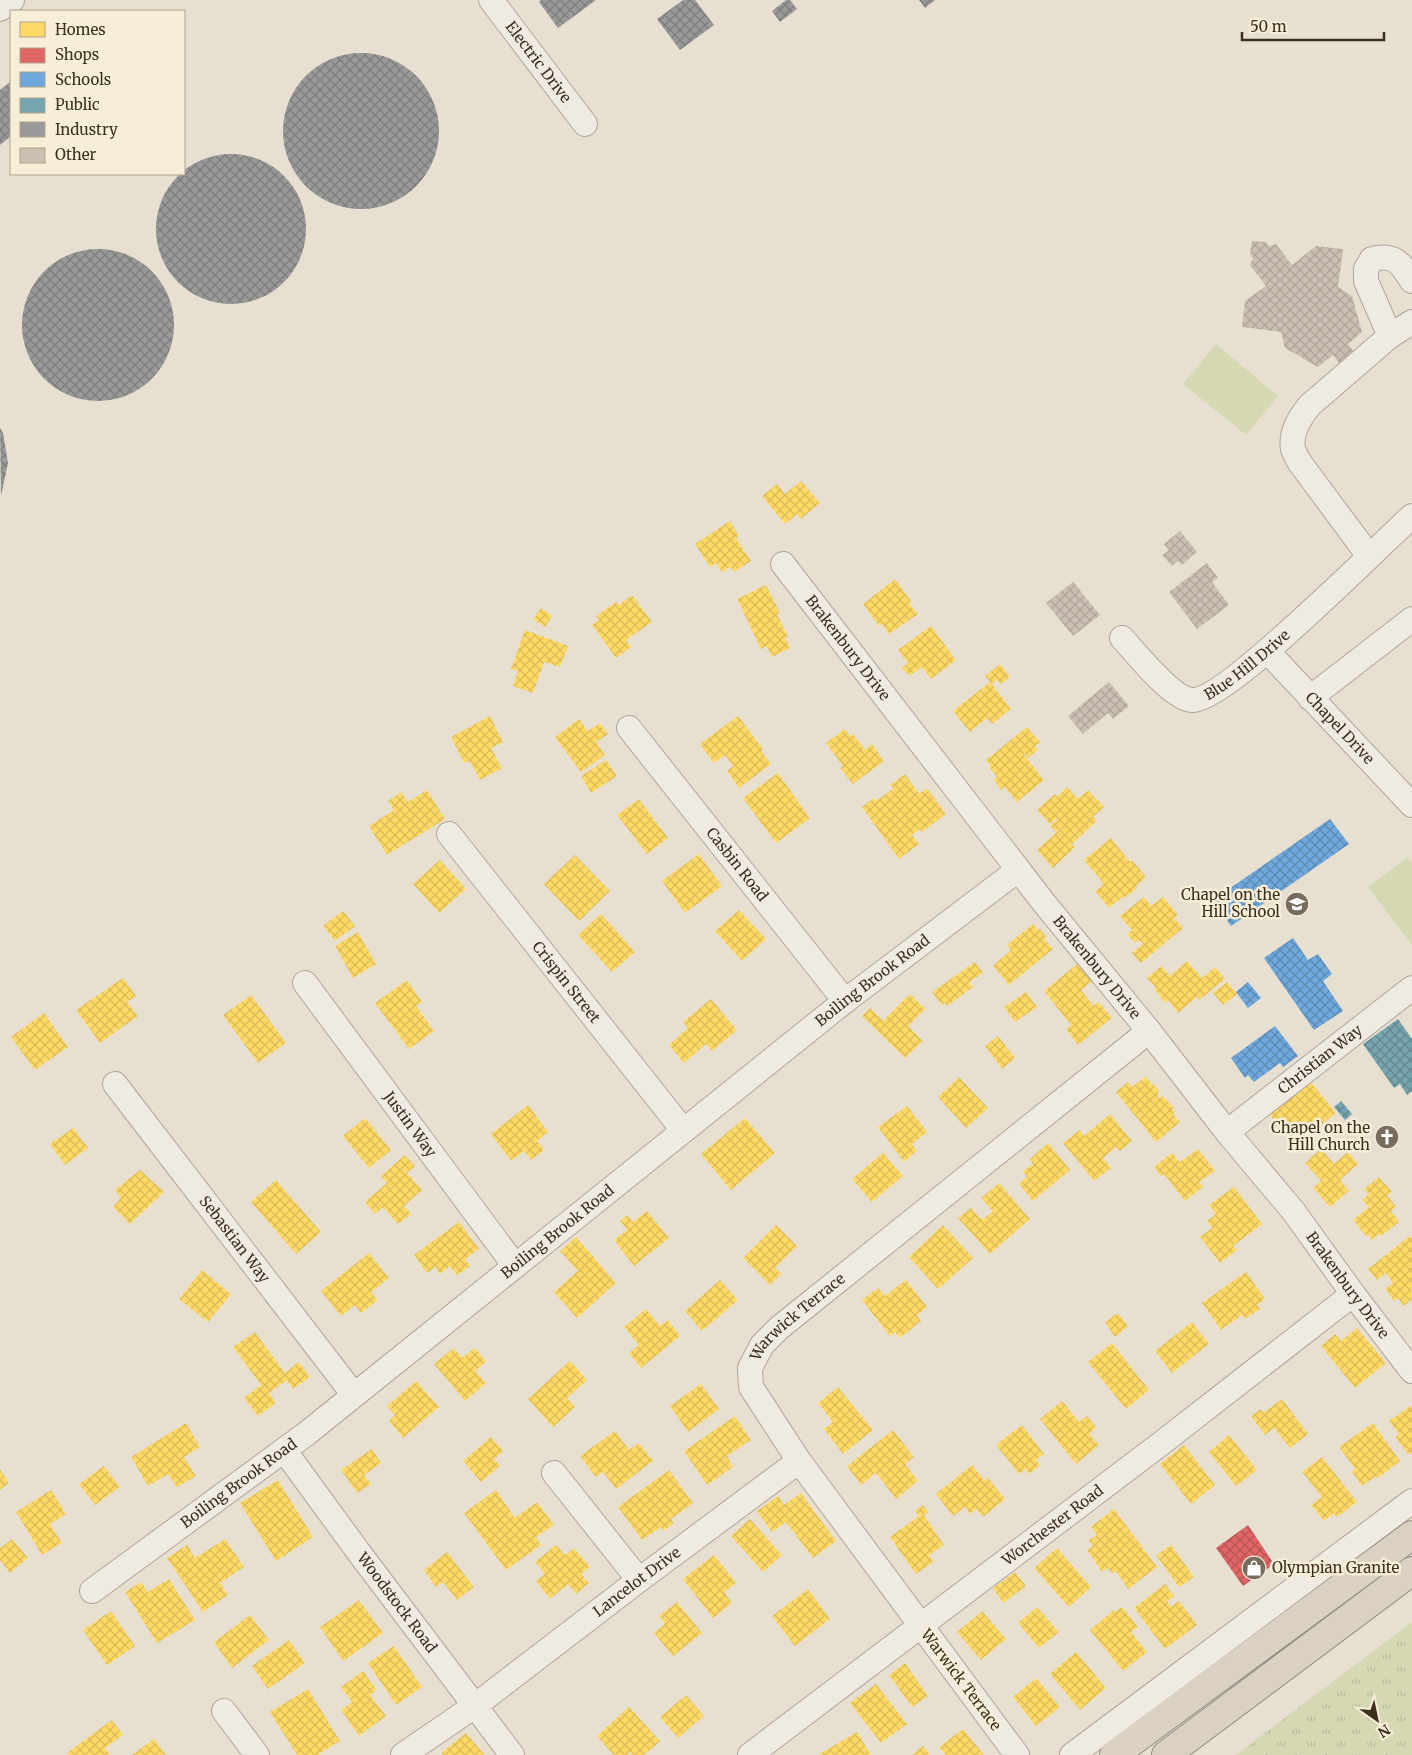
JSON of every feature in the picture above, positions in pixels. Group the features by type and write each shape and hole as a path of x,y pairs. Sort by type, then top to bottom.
{"highway":[{"path":"1114,1755 1412,1535"},
{"path":"1166,1755 1412,1571"}],"street":[{"path":"0,9 12,0"},
{"name":"Electric Drive","path":"491,0 585,124"},
{"path":"1390,336 1366,281 1366,269 1372,259 1381,256 1392,257 1412,281"},
{"path":"1369,556 1300,463 1293,448 1294,433 1300,418 1310,406 1390,336 1412,322"},
{"name":"Blue Hill Drive","path":"1122,638 1168,688 1180,697 1192,700 1204,698 1267,651 1412,516"},
{"name":"Brakenbury Drive","path":"783,564 1018,870 1227,1132 1294,1212 1412,1371"},
{"path":"1310,698 1412,619"},
{"name":"Chapel Drive","path":"1267,651 1412,806"},
{"name":"Casbin Road","path":"629,728 845,1001"},
{"name":"Crispin Street","path":"449,834 683,1130"},
{"name":"Boiling Brook Road","path":"92,1591 284,1450 845,1001 1018,870"},
{"name":"Justin Way","path":"305,983 515,1266"},
{"name":"Christian Way","path":"1227,1132 1412,988"},
{"name":"Warwick Terrace","path":"1017,1755 800,1461 751,1387 750,1368 762,1345 779,1328 1148,1031"},
{"name":"Sebastian Way","path":"115,1084 354,1395"},
{"name":"Worchester Road","path":"750,1755 1163,1442 1353,1294"},
{"name":"Woodstock Road","path":"284,1450 512,1755"},
{"name":"Lancelot Drive","path":"403,1755 476,1705 639,1580 800,1461"},
{"path":"554,1473 639,1580"},
{"path":"1072,1755 1412,1502"},
{"path":"224,1711 257,1755"}],"green space":[{"path":"1216,344 1278,396 1246,435 1183,384"},
{"path":"1408,857 1412,863 1412,945 1368,887"},
{"path":"1412,1622 1412,1755 1236,1755"}],"building: Homes":[{"path":"801,481 820,503 801,519 797,514 785,524 762,496 777,484 785,494"},
{"path":"730,521 739,536 736,538 751,561 734,572 730,567 722,572 716,563 710,567 695,544"},
{"path":"895,579 918,614 889,634 882,624 879,626 863,604"},
{"path":"766,585 780,613 777,615 788,636 785,638 790,648 772,657 767,646 761,649 737,599"},
{"path":"632,595 652,622 626,640 631,647 616,658 592,625 599,620 596,616 616,602 619,605"},
{"path":"541,608 552,616 545,627 533,619"},
{"path":"931,626 956,660 931,679 922,667 909,676 902,668 908,663 898,650"},
{"path":"525,630 568,646 560,667 544,662 533,693 513,686 518,671 511,669"},
{"path":"1000,664 1010,677 1001,684 997,680 992,684 1011,709 992,724 987,718 970,732 953,711 990,682 985,676"},
{"path":"490,716 503,742 491,748 502,768 480,780 470,761 464,763 451,737"},
{"path":"738,716 763,749 761,751 771,764 739,788 727,771 733,766 725,755 714,763 700,744"},
{"path":"579,719 588,731 600,723 608,734 596,742 605,755 581,772 555,737"},
{"path":"1027,727 1040,742 1035,746 1038,750 1028,758 1024,755 1044,780 1017,802 1005,787 1001,790 994,780 997,777 986,760"},
{"path":"845,729 850,736 853,734 865,750 872,744 884,761 853,784 840,768 843,766 826,743"},
{"path":"606,760 617,776 591,793 581,776"},
{"path":"778,773 810,818 776,843 743,798"},
{"path":"905,774 919,794 927,788 946,814 922,832 920,829 912,835 919,844 899,859 862,807 874,798 876,801 893,789 890,785"},
{"path":"1067,787 1078,799 1088,790 1104,807 1093,817 1097,821 1072,844 1075,847 1053,868 1037,850 1064,826 1056,832 1050,826 1058,819 1050,824 1037,810 1055,794 1057,797"},
{"path":"427,790 445,819 387,855 369,826 394,810 388,801 401,792 408,802"},
{"path":"639,799 668,838 647,854 617,815"},
{"path":"1111,838 1130,862 1132,860 1146,877 1136,886 1137,888 1109,908 1095,891 1104,884 1084,860"},
{"path":"699,854 722,886 685,913 662,881"},
{"path":"575,855 610,891 579,921 544,884"},
{"path":"440,860 466,889 439,913 413,884"},
{"path":"1144,897 1151,906 1163,897 1178,915 1174,918 1183,928 1141,963 1132,953 1143,944 1139,940 1135,943 1127,934 1132,930 1120,916"},
{"path":"739,910 766,939 742,961 715,931"},
{"path":"343,911 355,926 335,941 323,926"},
{"path":"601,914 635,952 612,972 578,935"},
{"path":"1033,924 1038,930 1040,929 1046,937 1044,939 1053,949 1009,985 993,966 1011,950 1007,945"},
{"path":"358,932 376,964 353,978 335,946"},
{"path":"1081,961 1095,979 1081,990 1094,1006 1099,1002 1112,1018 1078,1045 1066,1029 1071,1025 1044,991"},
{"path":"1187,961 1202,978 1215,967 1225,979 1199,1000 1197,997 1178,1013 1168,1000 1165,1003 1147,978 1161,966 1170,976"},
{"path":"975,962 983,973 969,982 973,987 947,1006 945,1003 942,1005 932,992"},
{"path":"123,978 136,996 127,1002 138,1016 100,1043 76,1010"},
{"path":"407,980 422,1002 416,1006 434,1031 409,1049 375,1003"},
{"path":"1227,982 1237,994 1223,1005 1213,993"},
{"path":"1026,992 1037,1007 1015,1022 1004,1007"},
{"path":"910,994 925,1009 908,1026 923,1041 905,1058 862,1016 870,1008 883,1021"},
{"path":"251,995 286,1043 258,1063 223,1015"},
{"path":"711,999 737,1030 712,1051 706,1044 684,1063 669,1045 688,1028 683,1022"},
{"path":"44,1013 68,1047 35,1070 11,1037"},
{"path":"998,1036 1015,1058 1002,1069 985,1046"},
{"path":"959,1077 988,1108 966,1128 938,1097"},
{"path":"1145,1077 1159,1090 1157,1096 1165,1098 1174,1108 1172,1109 1175,1112 1173,1114 1180,1122 1156,1142 1116,1092 1128,1082 1132,1087"},
{"path":"1310,1081 1336,1113 1309,1135 1305,1129 1296,1136 1291,1130 1286,1134 1265,1109"},
{"path":"528,1105 548,1132 537,1141 544,1150 531,1160 524,1151 511,1161 491,1134"},
{"path":"907,1106 927,1132 912,1144 917,1151 904,1162 878,1127"},
{"path":"1110,1114 1132,1141 1120,1151 1116,1147 1103,1158 1111,1168 1094,1181 1063,1143 1080,1130 1084,1136"},
{"path":"365,1118 391,1150 369,1168 343,1136"},
{"path":"745,1118 775,1153 731,1190 701,1154"},
{"path":"73,1128 88,1148 65,1165 50,1144"},
{"path":"1048,1143 1070,1170 1033,1201 1019,1184 1027,1177 1023,1171 1033,1164 1030,1159"},
{"path":"1198,1149 1215,1171 1199,1182 1203,1187 1185,1201 1164,1174 1161,1176 1154,1167 1172,1153 1180,1162"},
{"path":"1321,1149 1334,1164 1348,1152 1358,1164 1340,1180 1349,1191 1330,1207 1313,1188 1321,1181 1305,1163"},
{"path":"883,1153 903,1176 872,1202 852,1179"},
{"path":"405,1155 415,1166 407,1173 422,1190 404,1206 411,1214 398,1224 383,1207 375,1214 365,1202 387,1183 381,1176"},
{"path":"140,1170 164,1192 130,1224 113,1207 121,1198 115,1190"},
{"path":"1379,1177 1392,1192 1387,1195 1396,1207 1391,1211 1399,1222 1381,1236 1379,1234 1372,1240 1368,1235 1366,1236 1353,1220 1369,1207 1362,1200 1369,1194 1364,1189"},
{"path":"276,1180 321,1232 296,1254 251,1202"},
{"path":"999,1183 1030,1219 990,1254 958,1218 971,1208 982,1220 993,1211 981,1198"},
{"path":"1234,1187 1262,1224 1233,1246 1237,1250 1220,1263 1200,1237 1212,1228 1207,1221 1216,1214 1209,1205"},
{"path":"647,1211 669,1238 634,1266 614,1240 627,1230 620,1221 627,1215 633,1222"},
{"path":"459,1222 479,1249 465,1259 470,1266 457,1275 450,1266 440,1274 435,1267 427,1273 414,1255"},
{"path":"776,1225 797,1246 775,1268 781,1274 770,1285 743,1258"},
{"path":"943,1225 973,1258 938,1289 909,1257"},
{"path":"1410,1236 1412,1239 1412,1299 1404,1306 1398,1298 1394,1301 1385,1289 1393,1283 1386,1273 1377,1280 1368,1269"},
{"path":"576,1237 616,1283 577,1318 554,1292 578,1271 560,1251"},
{"path":"369,1253 389,1278 371,1292 378,1300 361,1313 355,1305 341,1316 321,1291"},
{"path":"202,1270 231,1294 208,1322 179,1299"},
{"path":"1246,1272 1265,1299 1257,1305 1260,1309 1245,1319 1242,1315 1221,1330 1202,1303"},
{"path":"720,1280 738,1300 702,1331 685,1311"},
{"path":"906,1280 927,1307 917,1315 921,1321 900,1338 895,1332 890,1336 862,1300 878,1288 885,1296"},
{"path":"646,1309 660,1326 668,1320 680,1336 641,1368 629,1353 639,1345 624,1327"},
{"path":"1118,1313 1128,1326 1115,1337 1105,1322"},
{"path":"1192,1322 1209,1344 1172,1373 1155,1351"},
{"path":"1357,1328 1386,1363 1355,1388 1321,1346 1335,1334 1341,1341"},
{"path":"255,1332 285,1373 299,1362 310,1377 293,1389 287,1380 269,1393 276,1403 258,1416 244,1398 261,1385 233,1347"},
{"path":"1112,1343 1149,1390 1126,1409 1088,1362"},
{"path":"454,1348 462,1358 475,1348 486,1362 475,1371 486,1383 465,1401 434,1364"},
{"path":"570,1361 587,1380 567,1398 575,1407 553,1427 528,1399"},
{"path":"416,1381 439,1407 403,1438 389,1421 395,1415 387,1406"},
{"path":"701,1384 719,1409 688,1432 670,1406"},
{"path":"838,1387 873,1430 843,1454 824,1429 833,1422 818,1403"},
{"path":"1282,1399 1308,1434 1290,1448 1274,1428 1265,1435 1251,1416 1261,1409 1263,1413"},
{"path":"1062,1401 1079,1422 1087,1416 1096,1427 1089,1434 1099,1445 1076,1464 1040,1419"},
{"path":"1412,1405 1412,1456 1410,1453 1408,1454 1395,1437 1399,1434 1389,1421"},
{"path":"735,1416 751,1440 727,1456 733,1467 707,1485 684,1451"},
{"path":"186,1423 200,1447 184,1457 196,1476 177,1487 168,1474 148,1486 131,1457"},
{"path":"1373,1423 1400,1461 1378,1478 1376,1476 1362,1486 1352,1472 1355,1469 1339,1447"},
{"path":"1022,1425 1044,1454 1036,1460 1040,1465 1029,1474 1026,1469 1019,1474 996,1445"},
{"path":"893,1430 914,1457 905,1464 918,1481 896,1499 876,1473 861,1485 847,1466"},
{"path":"615,1431 629,1450 639,1443 653,1461 616,1489 603,1472 596,1477 580,1456"},
{"path":"1229,1435 1257,1470 1236,1486 1209,1452"},
{"path":"491,1437 503,1451 494,1459 500,1466 481,1482 463,1461"},
{"path":"1184,1445 1215,1485 1191,1504 1160,1464"},
{"path":"372,1449 381,1463 364,1475 371,1484 357,1493 341,1470"},
{"path":"1322,1457 1357,1502 1337,1517 1334,1513 1324,1521 1311,1505 1322,1497 1302,1472"},
{"path":"972,1465 985,1481 988,1478 1005,1499 983,1517 976,1509 970,1514 965,1507 953,1516 936,1494"},
{"path":"104,1466 120,1487 95,1505 79,1484"},
{"path":"0,1469 9,1483 0,1490"},
{"path":"669,1470 693,1503 671,1519 674,1523 663,1531 661,1527 642,1540 618,1507"},
{"path":"278,1480 313,1537 276,1561 240,1503"},
{"path":"51,1490 66,1514 50,1524 62,1543 42,1555 16,1512"},
{"path":"496,1490 515,1518 537,1502 554,1525 536,1537 541,1545 506,1570 464,1513"},
{"path":"801,1493 836,1541 813,1558 786,1522 772,1532 757,1511 778,1496 784,1505"},
{"path":"923,1505 928,1512 924,1515 944,1545 929,1555 933,1562 916,1574 890,1537 919,1516 915,1511"},
{"path":"1114,1509 1157,1567 1128,1589 1116,1571 1112,1573 1108,1568 1102,1572 1087,1550 1093,1546 1089,1540 1097,1535 1091,1527"},
{"path":"750,1519 782,1555 763,1572 731,1536"},
{"path":"12,1539 28,1558 10,1573 0,1560 0,1548"},
{"path":"225,1539 244,1567 220,1583 228,1595 203,1612 167,1558 187,1545 195,1558"},
{"path":"556,1545 565,1555 574,1548 590,1567 581,1574 589,1583 576,1594 568,1584 550,1599 536,1581 545,1574 535,1562"},
{"path":"1171,1545 1194,1577 1179,1587 1156,1555"},
{"path":"1057,1548 1091,1587 1069,1607 1034,1568"},
{"path":"447,1552 474,1587 457,1600 443,1582 436,1587 424,1570"},
{"path":"714,1555 736,1583 724,1592 732,1603 713,1618 683,1579"},
{"path":"1015,1572 1026,1586 1003,1603 993,1588"},
{"path":"169,1579 195,1620 157,1643 125,1592 141,1582 148,1592"},
{"path":"1165,1584 1174,1596 1167,1601 1171,1607 1179,1601 1197,1625 1165,1649 1134,1608"},
{"path":"808,1589 830,1619 795,1646 772,1616"},
{"path":"359,1600 383,1633 343,1661 320,1627"},
{"path":"677,1602 702,1633 673,1656 654,1633 665,1624 659,1616"},
{"path":"1037,1607 1059,1632 1039,1648 1018,1623"},
{"path":"1122,1607 1138,1627 1131,1632 1147,1652 1123,1671 1090,1630 1114,1610 1115,1612"},
{"path":"111,1611 135,1646 107,1665 83,1630"},
{"path":"982,1611 1006,1639 981,1660 957,1632"},
{"path":"250,1615 269,1640 232,1668 214,1642"},
{"path":"289,1640 305,1663 268,1689 252,1666"},
{"path":"394,1646 422,1687 396,1705 368,1663"},
{"path":"1076,1652 1106,1688 1080,1710 1050,1674"},
{"path":"905,1663 928,1696 912,1707 889,1675"},
{"path":"363,1671 377,1690 370,1695 386,1716 359,1736 341,1710 352,1702 341,1687"},
{"path":"1036,1678 1060,1707 1036,1726 1013,1697"},
{"path":"876,1684 907,1724 881,1743 850,1703"},
{"path":"308,1689 340,1741 317,1755 297,1755 270,1712"},
{"path":"686,1695 704,1716 678,1738 660,1717"},
{"path":"629,1707 660,1741 644,1755 632,1755 630,1752 627,1755 614,1755 597,1736"},
{"path":"112,1720 123,1735 105,1748 110,1755 69,1755 67,1753"},
{"path":"963,1729 984,1755 946,1755 939,1747"},
{"path":"857,1732 871,1755 818,1755"},
{"path":"466,1733 485,1755 443,1755 441,1753"},
{"path":"154,1739 166,1755 132,1755"},
{"path":"923,1746 930,1755 912,1755"}],"building: Shops":[{"path":"1248,1525 1274,1564 1243,1586 1216,1548"}],"building: Schools":[{"path":"1330,819 1349,844 1231,926 1213,900"},
{"path":"1293,938 1308,960 1318,954 1332,974 1323,981 1343,1011 1314,1030 1264,958"},
{"path":"1248,982 1261,998 1248,1008 1236,992"},
{"path":"1275,1026 1298,1056 1283,1067 1280,1063 1254,1082 1248,1075 1245,1078 1231,1058"}],"building: Public":[{"path":"1398,1019 1412,1039 1412,1091 1407,1095 1400,1084 1394,1088 1363,1044"},
{"path":"1341,1101 1352,1114 1345,1120 1334,1107"}],"building: Industry":[{"path":"541,0 596,0 558,28 539,2"},
{"path":"683,0 695,0 714,25 680,50 657,19"},
{"path":"786,0 790,0 797,9 780,22 772,11"},
{"path":"919,0 935,0 925,8"},
{"path":"361,53 391,59 416,76 433,101 439,131 433,161 416,186 391,203 361,209 331,203 306,186 289,161 283,131 289,101 306,76 331,59"},
{"path":"10,82 10,137 0,145 0,90"},
{"path":"231,154 246,156 260,160 273,167 293,187 300,200 306,229 304,244 300,258 293,271 273,291 260,298 246,302 231,304 216,302 202,298 189,291 169,271 162,258 158,244 156,229 158,214 162,200 169,187 179,175 185,175 185,170 189,167 202,160 216,156"},
{"path":"98,249 113,250 127,255 152,271 168,296 173,310 173,340 168,354 152,379 127,395 113,400 98,401 83,400 69,395 44,379 28,354 23,340 22,325 23,310 28,296 44,271 69,255 83,250"},
{"path":"0,428 3,433 8,463 1,496"}],"building: Other":[{"path":"1252,241 1266,242 1269,246 1276,244 1292,265 1316,246 1343,249 1338,287 1352,296 1362,332 1348,344 1354,352 1339,363 1333,355 1318,367 1285,348 1281,332 1242,327 1245,301 1266,286 1250,265 1253,258 1250,254"},
{"path":"1180,531 1197,552 1182,565 1178,561 1172,566 1162,555 1169,550 1164,544"},
{"path":"1207,563 1218,578 1212,582 1229,605 1197,629 1169,592"},
{"path":"1073,582 1100,615 1073,636 1046,603"},
{"path":"1109,682 1129,706 1113,719 1108,713 1083,734 1068,716"}],"place":[{"name":"Chapel on the Hill School","path":"1297,904"},
{"name":"Chapel on the Hill Church","path":"1387,1137"},
{"name":"Olympian Granite","path":"1254,1568"}]}
